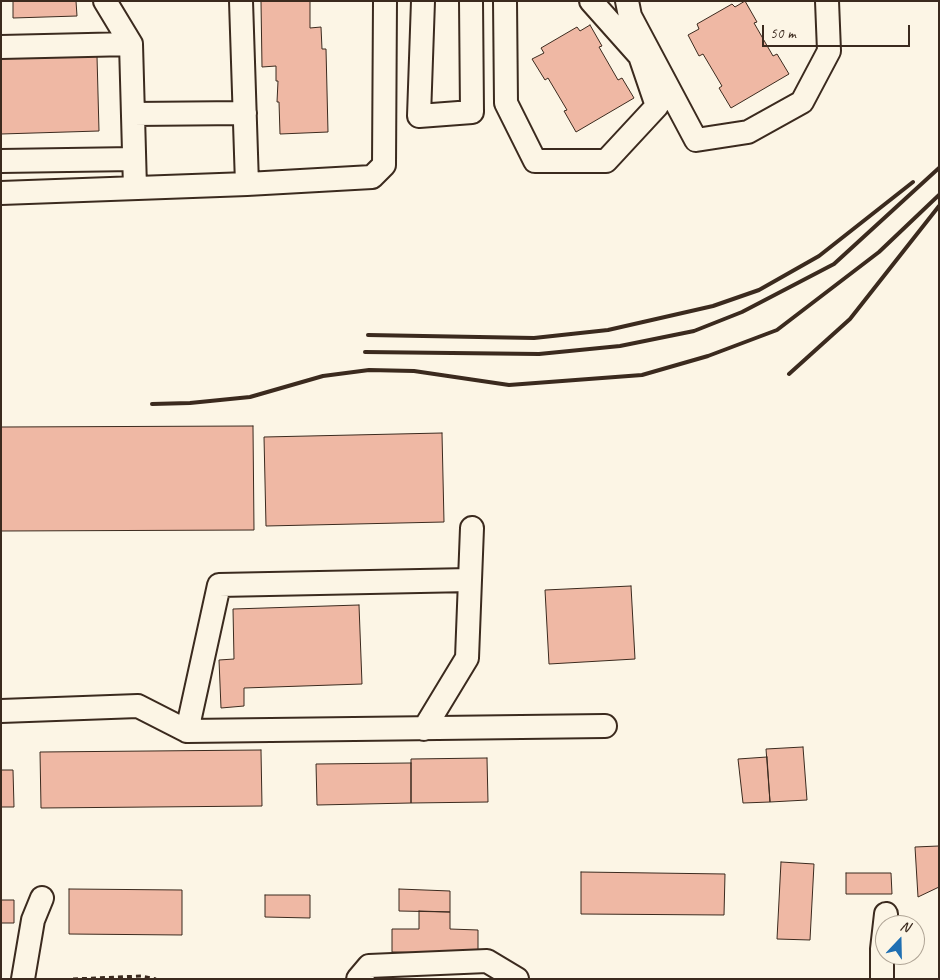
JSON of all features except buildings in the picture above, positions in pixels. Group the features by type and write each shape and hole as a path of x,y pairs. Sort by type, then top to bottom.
{"lane":[{"path":"105,1 131,44 135,188"},
{"path":"241,1 248,184"},
{"path":"1,193 248,184 372,177 384,165 385,1"},
{"path":"423,1 419,116 472,112 471,1"},
{"path":"505,1 506,102 535,161 606,161 657,106 640,56 591,1"},
{"path":"627,1 630,16 696,140 748,132 802,102 829,51 827,1"},
{"path":"1,47 131,44"},
{"path":"133,114 245,113"},
{"path":"1,161 134,159"},
{"path":"424,729 467,658 472,528"},
{"path":"187,731 219,585 470,580"},
{"path":"1,711 138,706 187,731 605,726"},
{"path":"23,979 33,920 42,898"},
{"path":"882,979 882,949 886,914"},
{"path":"358,979 369,966 487,961 517,979"}],"path":[{"path":"73,979 141,976 156,979"}],"railway":[{"path":"365,352 539,354 620,346 694,331 742,312 834,264 939,168"},
{"path":"368,335 534,338 608,330 713,306 759,290 819,256 913,182"},
{"path":"152,404 190,403 250,397 323,376 369,370 414,371 509,385 642,375 708,356 777,330 879,252 939,195"},
{"path":"789,374 850,319 939,206"}]}
